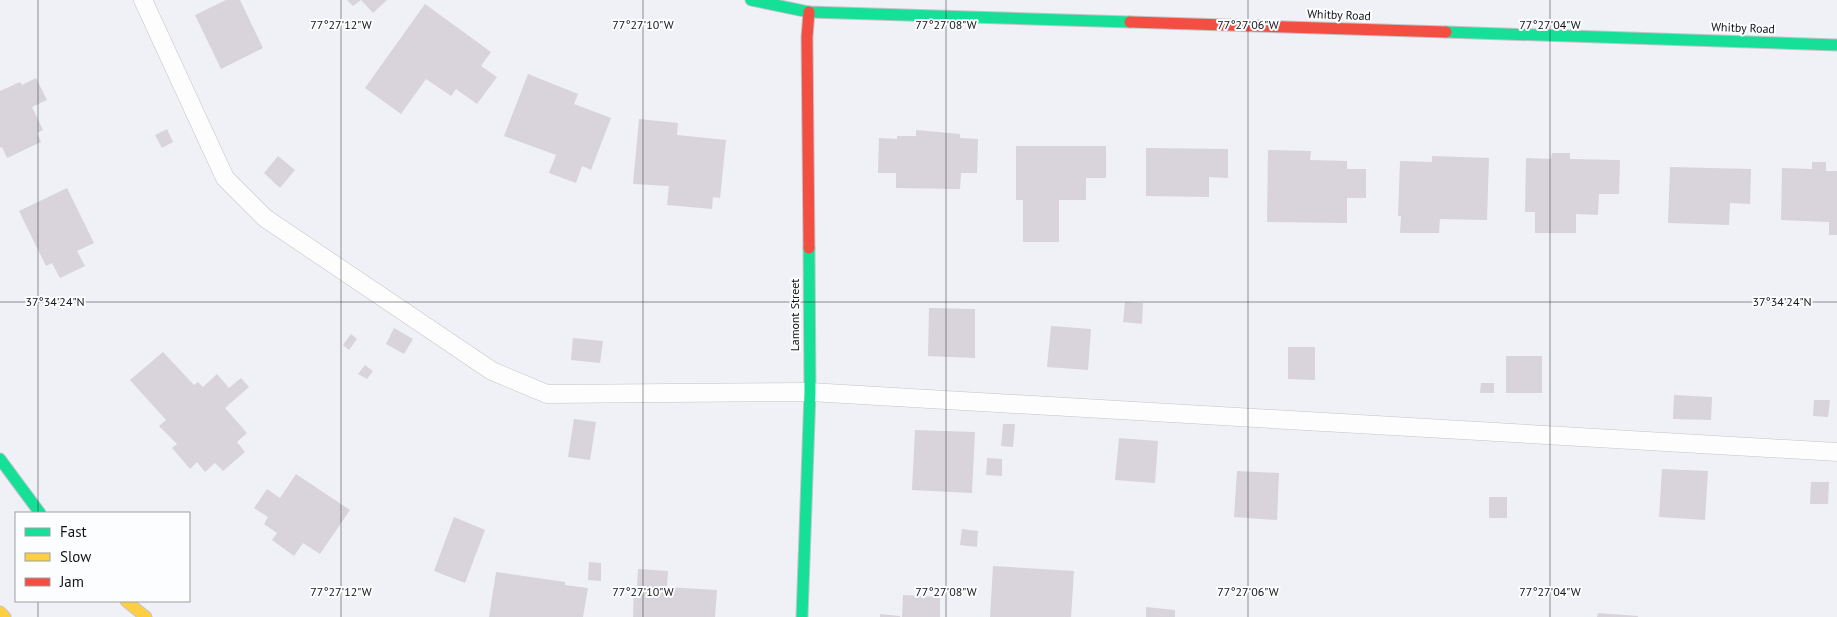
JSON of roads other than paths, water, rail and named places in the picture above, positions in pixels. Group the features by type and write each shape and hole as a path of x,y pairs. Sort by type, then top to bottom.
{"street":[{"name":"Whitby Road","path":"751,0 809,12 1837,45"},
{"name":"Lamont Street","path":"802,617 810,392 807,37 809,12"},
{"path":"0,459 39,512"},
{"path":"127,602 146,617"},
{"path":"0,612 5,617"}],"lane":[{"path":"142,0 224,178 265,218 492,371 547,394 810,392 1837,452"}]}
